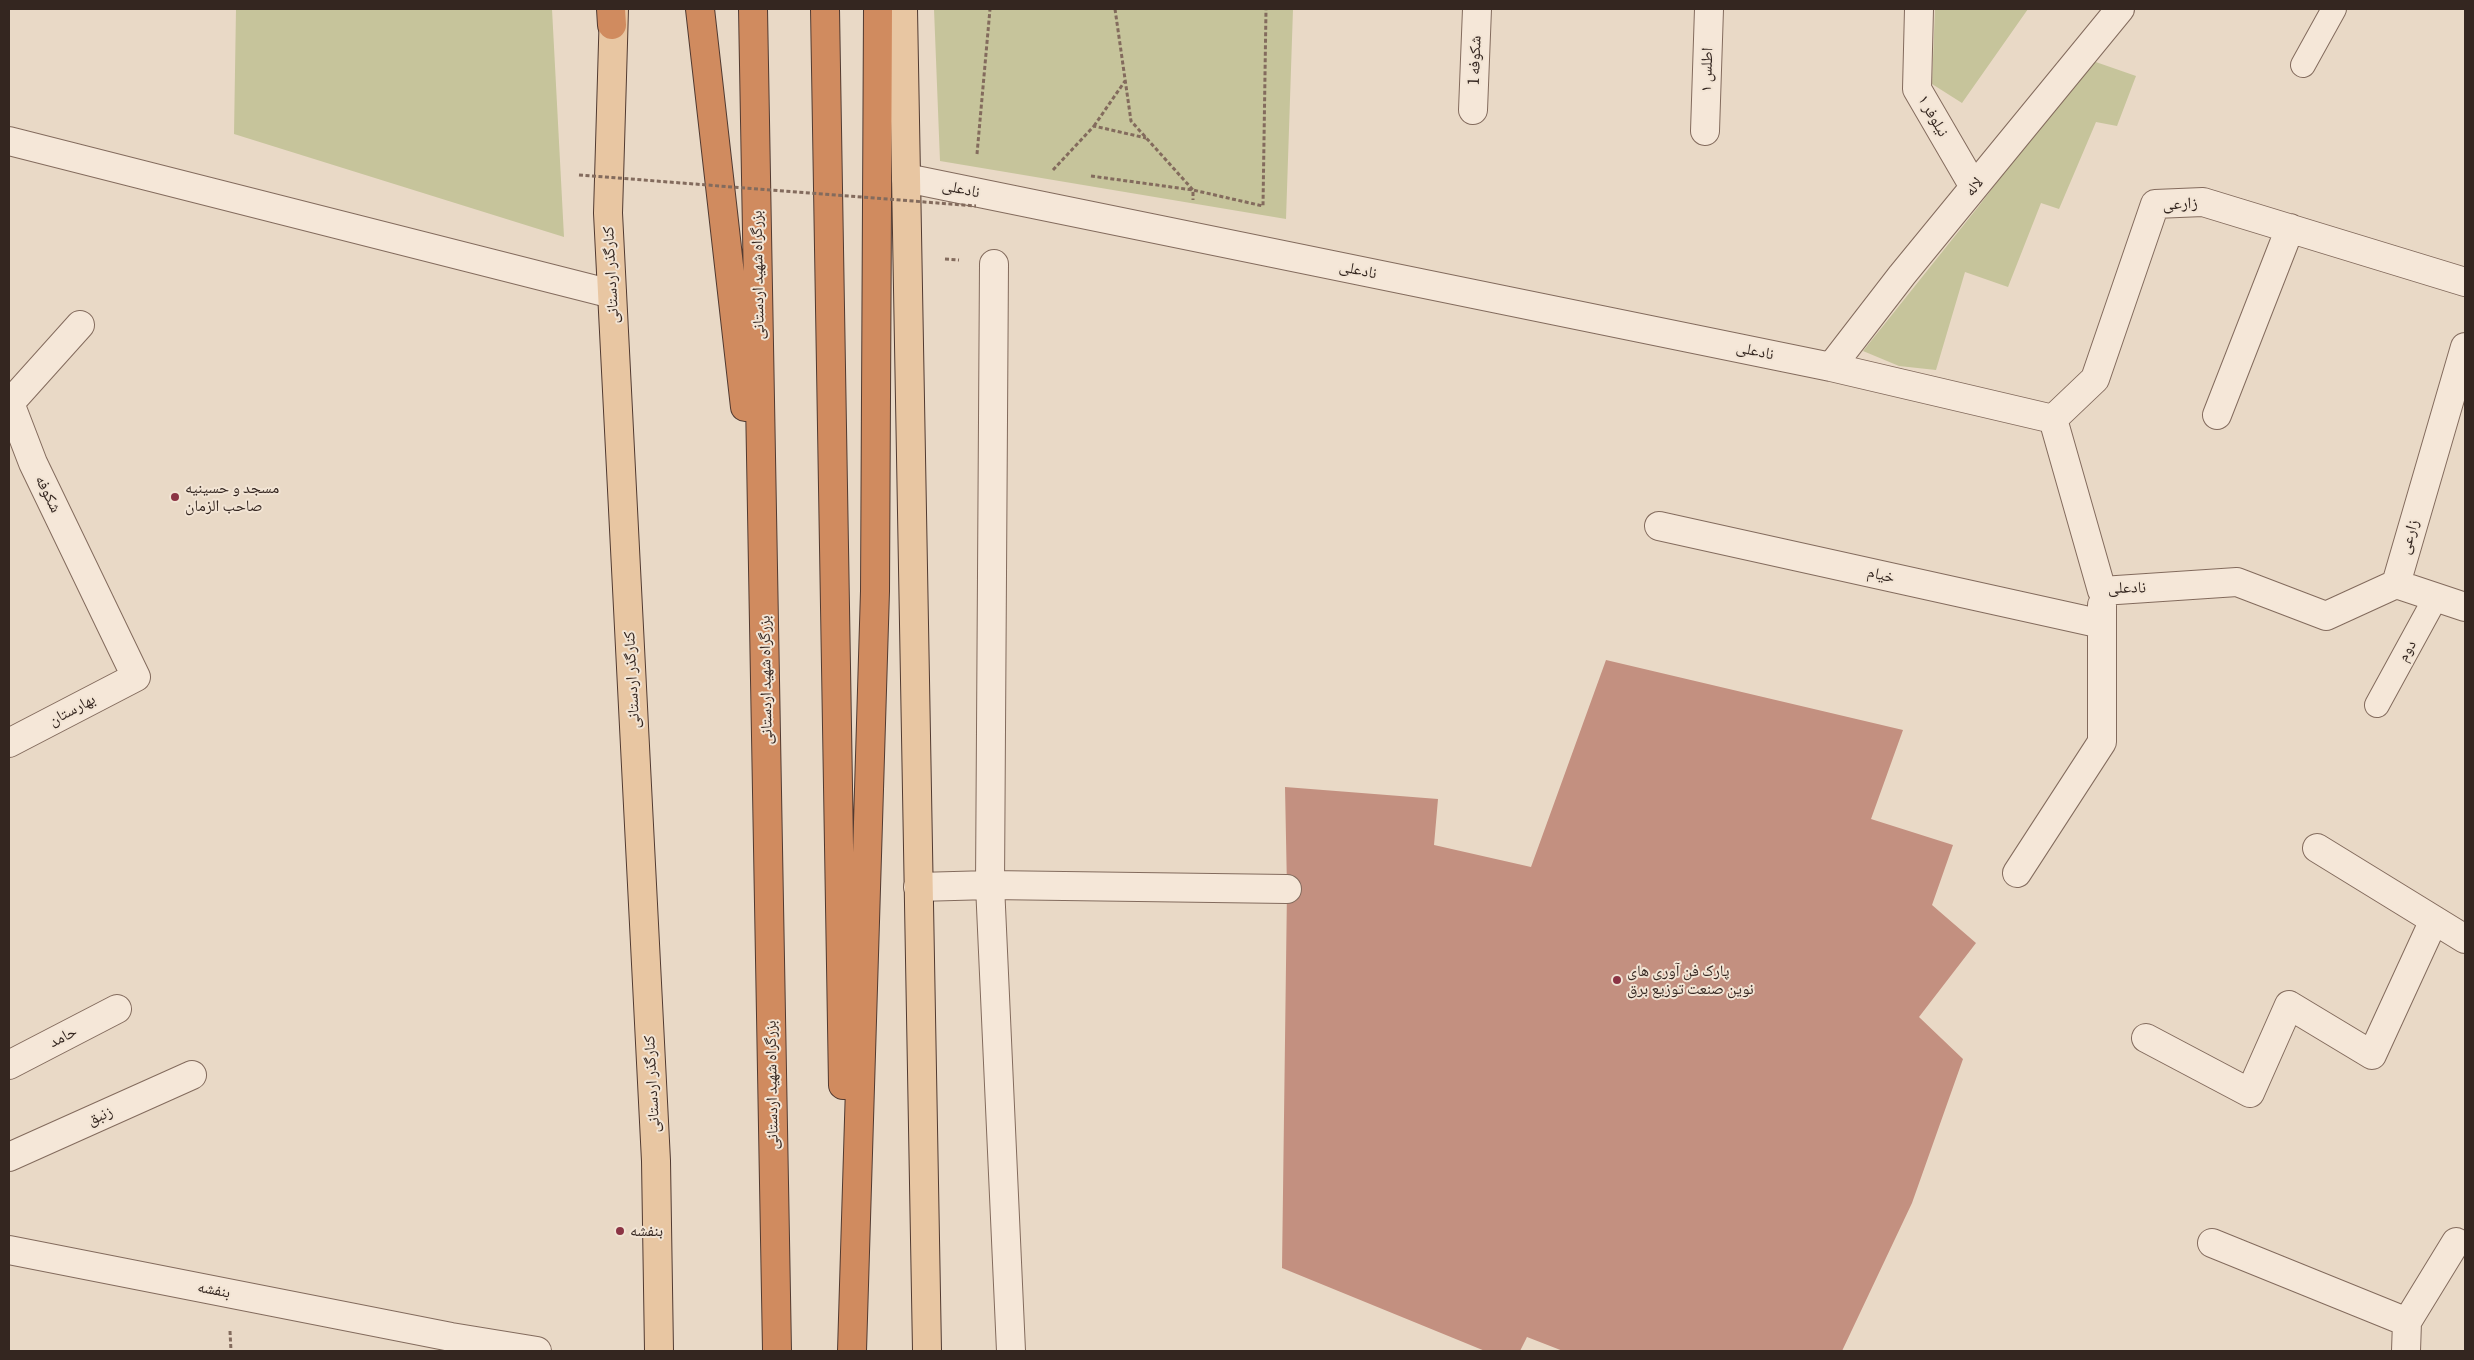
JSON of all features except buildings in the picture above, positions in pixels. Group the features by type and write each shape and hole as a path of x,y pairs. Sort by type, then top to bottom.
{"highway":[{"path":"700,9 764,577"},
{"name":"بزرگراه شهید اردستانی","path":"753,9 776,1351"},
{"path":"825,9 848,1351"},
{"path":"852,1351 875,591 878,9"}],"main road":[{"path":"903,9 926,1351"},
{"name":"کنارگذر اردستانی","path":"612,14 608,213 656,1161 659,1351"}],"street":[{"name":"شکوفه 1","path":"1473,110 1477,9"},
{"name":"اطلس ۱","path":"1705,131 1709,9"},
{"name":"نیلوفر ۱","path":"1919,9 1917,89 1974,187"},
{"name":"لاله","path":"1831,366 2120,9"},
{"path":"9,141 612,294"},
{"name":"نادعلی","path":"906,178 1831,366 2053,419 2102,591 2238,582 2326,616 2396,584"},
{"name":"زارعی","path":"2053,419 2094,379 2155,204 2203,202 2465,282"},
{"path":"2217,415 2290,228"},
{"path":"994,264 990,885 1011,1351"},
{"name":"شکوفه","path":"80,325 10,402 33,464 136,677"},
{"name":"زارعی","path":"2396,584 2465,347"},
{"name":"خیام","path":"1660,526 2102,624"},
{"path":"2396,584 2465,607"},
{"path":"2016,873 2102,742 2102,591"},
{"name":"بهارستان","path":"9,743 136,677"},
{"path":"2317,848 2465,939"},
{"path":"918,887 990,885 1287,889"},
{"path":"2146,1038 2250,1093 2289,1005 2372,1055 2434,920"},
{"name":"حامد","path":"9,1065 117,1009"},
{"name":"زنبق","path":"9,1157 192,1075"},
{"path":"2406,1351 2407,1322 2456,1242"},
{"path":"2212,1243 2407,1322"},
{"name":"بنفشه","path":"9,1250 451,1337 537,1351"}],"lane":[{"path":"2303,65 2334,9"},
{"name":"دوم","path":"2378,705 2436,597"}],"path":[{"path":"976,160 990,9"},
{"path":"1115,9 1131,121 1193,190 1191,236"},
{"path":"1081,174 1193,190 1263,206 1266,9"},
{"path":"1053,170 1094,126 1125,80"},
{"path":"1094,126 1147,138"},
{"path":"1043,169 1062,172"},
{"path":"579,175 976,206 974,215"},
{"path":"907,256 994,264"}],"shaded area":[{"path":"236,9 552,9 564,237 234,134"},
{"path":"934,9 1293,9 1286,219 940,161"},
{"path":"1935,9 2028,9 1962,103 1932,84"},
{"path":"2090,60 2136,76 2117,126 2096,122 2059,209 2041,203 2008,287 1965,272 1936,370 1899,366 1863,351 1978,207"}],"place":[{"name":"مسجد و حسینیه صاحب الزمان","path":"175,497"},
{"name":"پارک فن آوری های نوین صنعت توزیع برق","path":"1617,980"},
{"name":"بنفشه","path":"620,1231"}]}
